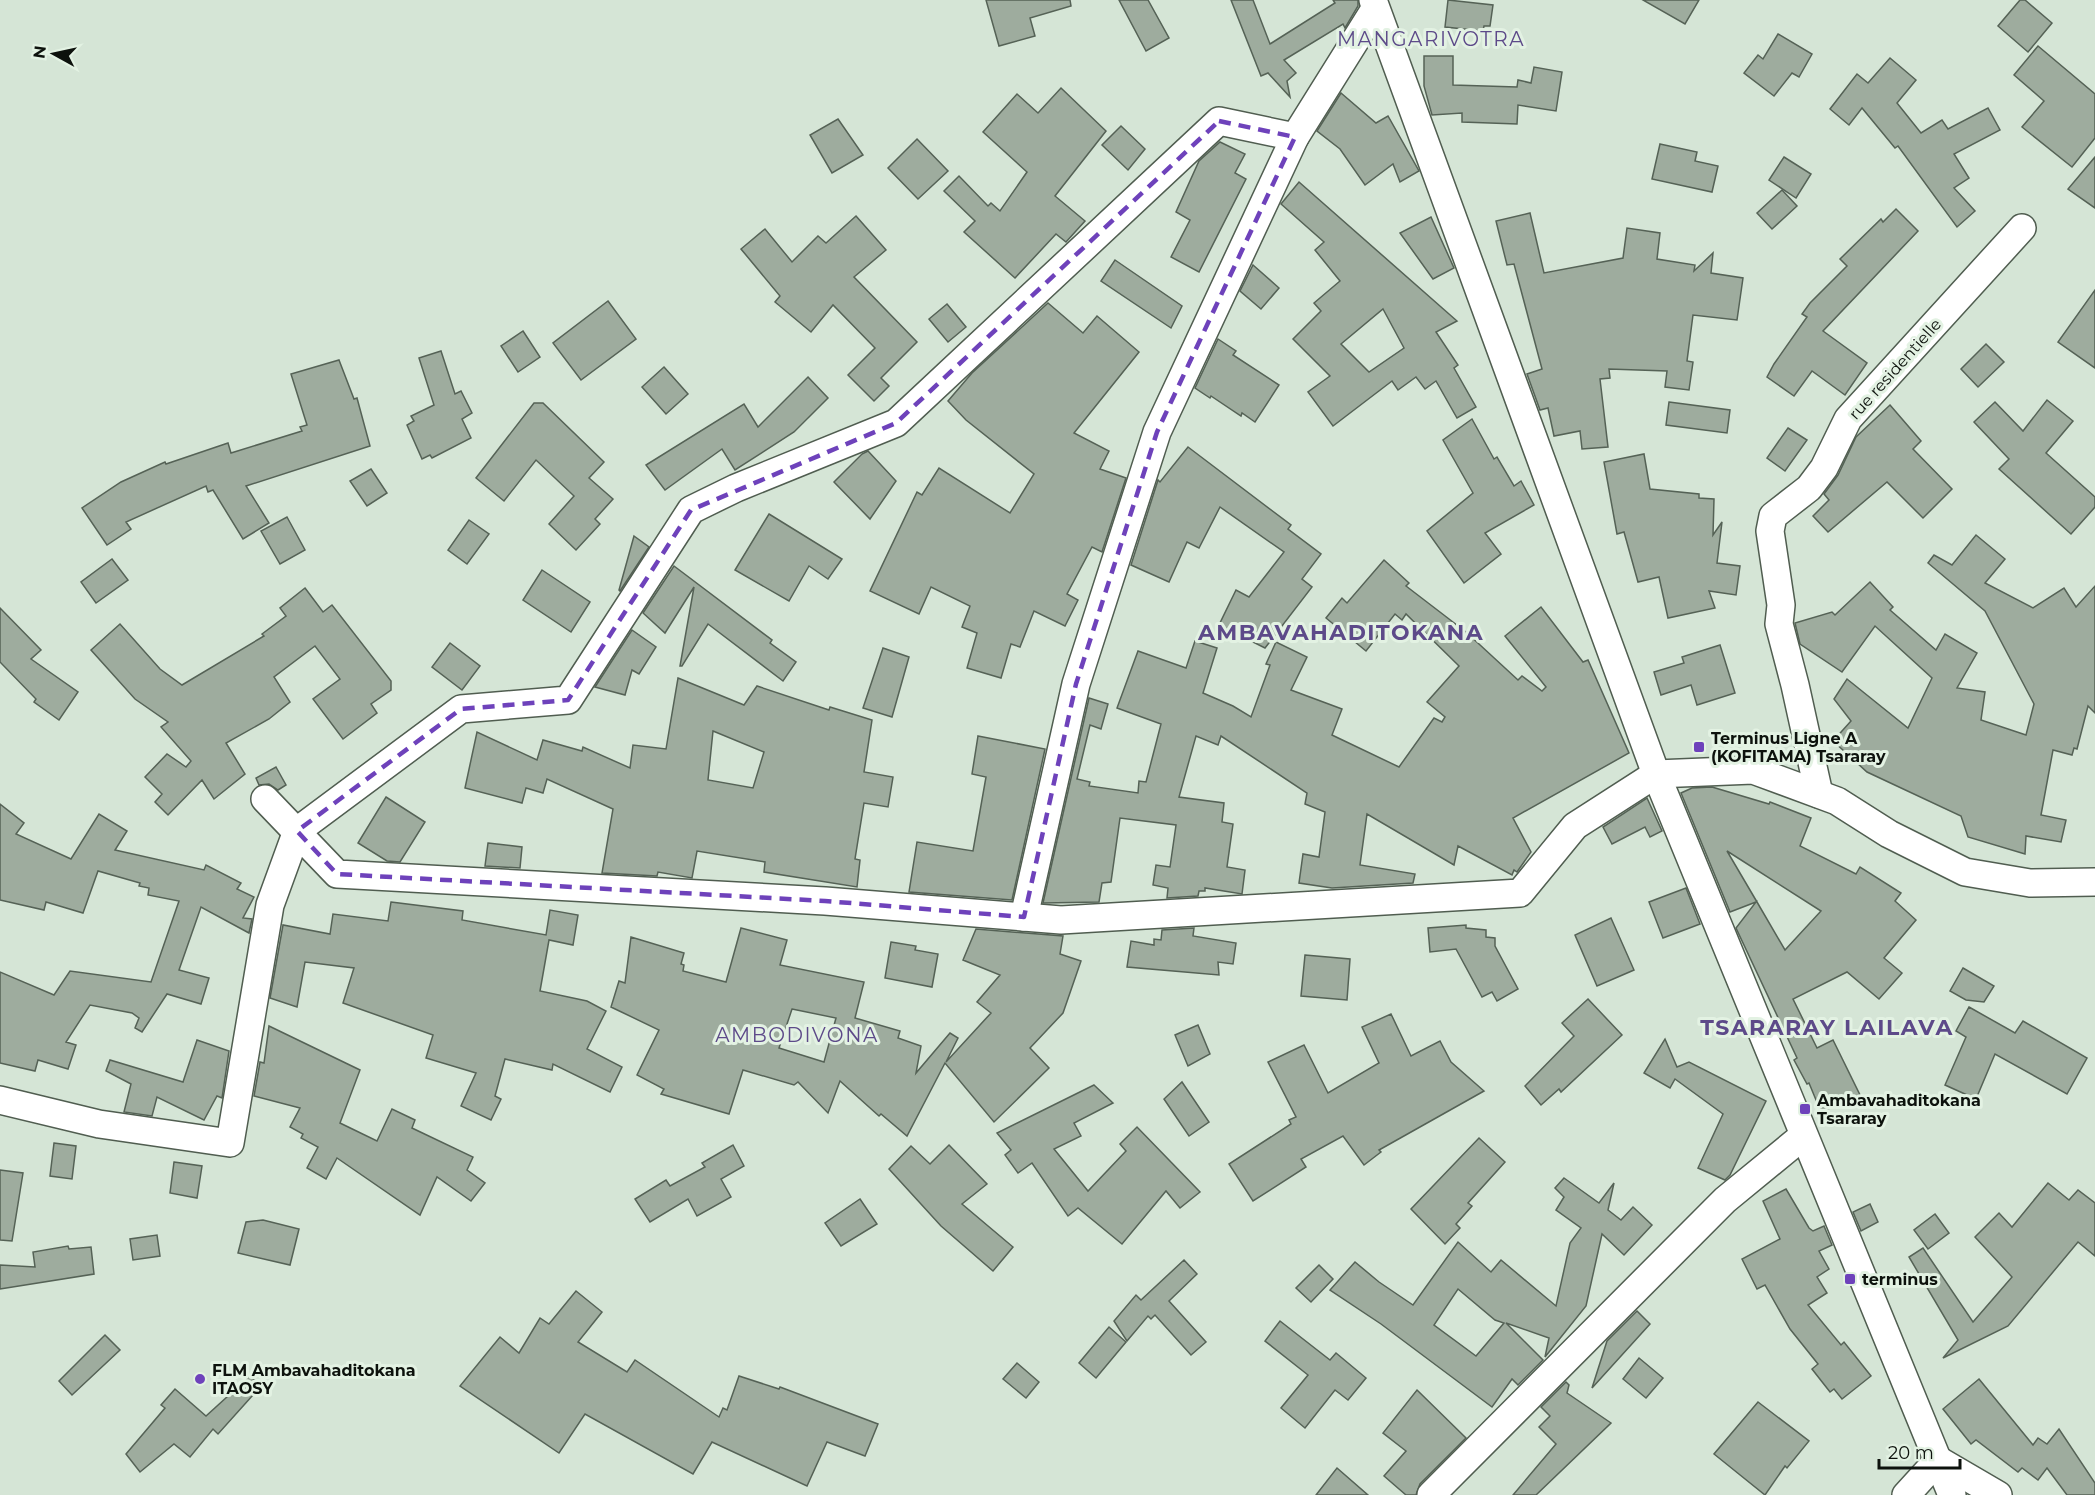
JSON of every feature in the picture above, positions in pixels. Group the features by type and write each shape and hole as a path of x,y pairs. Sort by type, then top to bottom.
{"street":[{"path":"1024,917 1076,684 1157,432 1295,137 1374,4"},
{"path":"1374,4 1656,774 1952,1495"},
{"path":"0,1100 99,1124 230,1143 270,905 297,831 461,709 568,700 692,510 736,488 896,423 1219,121 1295,137"},
{"name":"rue residentielle","path":"1819,794 1779,624 1781,605 1770,531 1773,516 1809,488 1824,468 1848,419 2022,228"},
{"path":"264,799 337,874 801,900 1061,920 1520,893 1575,826 1656,774 1753,770 1837,801 1889,834 1965,872 2030,883 2095,882"},
{"path":"1431,1495 1725,1200 1803,1136"},
{"path":"1906,1495 1938,1460"},
{"path":"1938,1460 1998,1495"}],"highlighted area":[{"path":"1219,121 1295,137 1157,432 1076,684 1024,917 825,901 337,874 297,831 461,709 568,700 691,510 896,423"}],"building":[{"path":"986,0 1070,0 1071,6 1030,18 1035,36 999,46"},
{"path":"1119,0 1148,0 1169,38 1146,51"},
{"path":"1231,0 1253,0 1270,44 1335,3 1333,0 1358,0 1358,6 1345,28 1343,24 1284,60 1296,73 1287,81 1290,97 1268,73 1261,76"},
{"path":"1448,0 1493,5 1490,26 1484,26 1483,31 1445,27"},
{"path":"1643,0 1699,0 1685,24"},
{"path":"2020,0 2025,0 2052,23 2028,52 1998,26"},
{"path":"1778,34 1812,54 1799,77 1792,73 1774,96 1744,73 1758,55 1763,59"},
{"path":"2038,46 2095,94 2095,138 2072,167 2022,127 2044,101 2014,75"},
{"path":"1424,56 1453,56 1453,85 1517,87 1518,80 1531,83 1534,67 1562,72 1556,111 1518,105 1517,124 1462,122 1462,113 1432,115 1424,86"},
{"path":"1890,58 1916,80 1897,103 1921,133 1942,120 1948,129 1988,108 2000,130 1954,154 1969,178 1954,188 1975,211 1957,227 1898,146 1895,148 1862,108 1849,125 1830,109 1857,74 1868,83"},
{"path":"1061,88 1106,131 1055,196 1085,221 1066,242 1056,234 1015,278 964,232 975,221 944,191 959,176 988,206 991,203 1000,211 1027,172 983,132 1017,94 1038,113"},
{"path":"1341,93 1376,123 1388,116 1419,171 1400,182 1393,164 1365,185 1340,149 1317,131"},
{"path":"838,119 863,155 832,173 810,135"},
{"path":"1121,126 1145,149 1128,170 1102,145"},
{"path":"917,139 948,171 918,199 888,168"},
{"path":"1220,142 1245,154 1235,173 1246,179 1199,272 1171,257 1190,220 1176,212 1199,161"},
{"path":"1660,144 1697,152 1695,161 1718,166 1712,192 1652,179"},
{"path":"1784,157 1811,174 1796,198 1769,180"},
{"path":"2095,157 2095,208 2068,189"},
{"path":"1299,182 1457,321 1436,332 1458,365 1454,368 1476,407 1457,418 1436,381 1425,389 1416,377 1398,390 1392,381 1333,426 1308,392 1330,376 1293,339 1321,311 1314,303 1340,281 1315,250 1324,242 1281,204","holes":["1383,309 1404,348 1369,372 1341,344"]},
{"path":"1782,190 1797,206 1772,229 1757,213"},
{"path":"1896,209 1918,231 1823,331 1867,363 1845,395 1812,371 1794,396 1767,377 1774,364 1807,317 1802,314 1810,303 1847,266 1840,259 1881,219 1883,222"},
{"path":"1530,213 1544,273 1623,258 1627,228 1660,233 1657,259 1695,265 1694,271 1713,253 1711,273 1743,278 1737,320 1693,315 1687,361 1693,362 1689,390 1665,387 1667,371 1609,369 1610,378 1600,379 1608,447 1582,449 1580,431 1554,436 1548,408 1540,410 1527,374 1542,369 1514,264 1507,265 1496,221"},
{"path":"856,216 886,250 854,277 917,342 881,378 889,386 874,401 848,375 875,348 833,305 811,332 775,302 780,296 741,249 765,229 792,262 818,236 826,243"},
{"path":"1431,217 1454,268 1433,279 1400,233"},
{"path":"1115,260 1182,306 1171,328 1101,281"},
{"path":"1253,265 1279,288 1261,309 1240,291"},
{"path":"2095,290 2095,368 2058,342"},
{"path":"608,301 636,339 581,380 553,343"},
{"path":"1048,303 1083,333 1097,316 1139,352 1074,433 1109,451 1100,469 1126,478 1102,552 1092,547 1067,594 1078,600 1065,626 1034,611 1020,647 1011,644 1001,678 967,668 977,633 962,627 970,606 931,587 919,614 870,591 917,492 922,495 939,468 1010,513 1034,474 966,420 948,401 972,373"},
{"path":"947,304 966,327 948,342 929,319"},
{"path":"523,331 540,357 518,372 501,346"},
{"path":"1218,339 1236,351 1233,355 1279,385 1255,422 1195,388"},
{"path":"1986,344 2004,362 1978,387 1961,369"},
{"path":"441,351 455,394 461,391 472,413 462,419 471,438 432,458 430,455 422,459 407,425 414,421 411,416 434,405 419,358"},
{"path":"339,360 354,399 357,398 370,446 246,486 269,523 243,539 213,490 208,492 206,486 126,522 131,529 107,545 82,508 121,482 165,462 166,464 228,443 231,453 302,431 300,427 307,425 291,374"},
{"path":"664,367 688,394 666,414 642,387"},
{"path":"808,377 828,398 794,432 735,470 722,449 665,490 646,465 744,404 758,427"},
{"path":"2047,400 2073,421 2046,453 2095,497 2095,507 2071,534 1999,469 2009,459 1974,422 1995,402 2023,431"},
{"path":"1669,402 1730,410 1727,433 1666,425"},
{"path":"534,403 543,403 604,462 589,478 613,499 595,519 600,524 576,550 549,524 574,496 536,460 504,501 476,478"},
{"path":"1890,405 1921,441 1913,449 1952,489 1923,518 1887,482 1828,532 1813,516 1829,500 1824,494 1838,475 1856,437"},
{"path":"1472,419 1494,459 1497,457 1514,486 1521,481 1534,505 1485,533 1501,554 1464,583 1427,531 1473,493 1443,440"},
{"path":"1788,428 1807,440 1785,471 1767,458"},
{"path":"1188,447 1291,525 1288,529 1321,554 1302,579 1312,587 1265,648 1219,625 1236,590 1249,597 1284,552 1220,507 1199,548 1187,542 1169,582 1131,565 1158,480 1160,482"},
{"path":"868,451 896,481 870,519 834,482 862,454"},
{"path":"1644,454 1650,489 1699,494 1699,498 1714,499 1713,535 1722,522 1717,563 1740,566 1736,595 1709,591 1715,608 1668,618 1659,577 1638,582 1624,532 1617,534 1604,462"},
{"path":"371,469 387,493 367,506 350,481"},
{"path":"769,514 842,559 828,579 809,566 789,601 735,570"},
{"path":"287,517 305,550 280,564 261,531"},
{"path":"469,520 489,534 467,564 448,550"},
{"path":"1976,535 2005,559 1985,583 2033,608 2064,588 2076,607 2095,586 2095,713 2088,706 2077,749 2074,748 2072,755 2053,750 2041,815 2066,820 2061,842 2026,836 2025,854 1968,837 1961,816 1867,772 1833,741 1851,721 1834,699 1847,679 1908,728 1932,678 1875,626 1842,672 1800,644 1795,623 1832,612 1835,615 1870,582 1893,607 1890,610 1936,650 1945,634 1977,653 1957,688 1985,692 1981,720 2026,735 2034,704 1985,611 1928,563 1934,555 1952,565"},
{"path":"634,536 649,547 620,591 619,590"},
{"path":"112,559 128,580 96,603 81,582"},
{"path":"1384,560 1409,583 1406,586 1466,632 1518,680 1522,676 1542,691 1546,687 1505,636 1541,607 1583,662 1588,660 1629,753 1513,818 1531,852 1517,872 1514,870 1512,875 1458,846 1454,865 1367,814 1360,865 1415,874 1413,883 1332,888 1299,883 1303,854 1319,857 1325,812 1305,804 1307,793 1221,736 1218,745 1196,736 1179,797 1224,803 1222,822 1233,824 1227,867 1245,870 1242,894 1205,888 1205,891 1199,891 1198,896 1167,898 1168,888 1153,885 1156,865 1170,867 1176,825 1120,818 1111,882 1102,883 1099,902 1043,903 1089,698 1108,704 1101,729 1090,725 1077,779 1090,782 1089,786 1138,793 1139,781 1146,782 1161,724 1117,708 1138,651 1186,668 1195,641 1217,648 1203,693 1251,717 1270,665 1266,664 1276,642 1307,657 1291,690 1342,709 1332,735 1399,767 1434,718 1442,722 1445,717 1427,702 1459,666 1406,614 1402,620 1395,614 1366,651 1326,618 1342,598 1347,603"},
{"path":"674,566 772,640 770,643 796,662 783,681 708,624 680,666 694,587 665,633 643,613"},
{"path":"542,570 590,602 571,632 523,600"},
{"path":"305,588 323,612 332,605 391,681 391,690 371,704 377,713 343,739 313,699 340,679 315,646 274,677 290,702 269,719 226,743 245,774 214,799 202,780 168,815 155,802 162,794 145,777 167,754 186,767 191,761 161,727 168,722 135,699 91,650 120,624 160,669 182,685 264,636 262,634 286,616 280,608"},
{"path":"0,608 41,650 31,659 78,692 59,720 34,702 36,699 0,662"},
{"path":"632,630 656,647 639,674 632,670 625,695 595,687"},
{"path":"450,643 480,666 462,690 432,667"},
{"path":"1720,645 1735,693 1697,705 1691,685 1661,695 1654,672 1684,663 1682,657"},
{"path":"883,648 909,657 892,717 863,708"},
{"path":"678,678 744,705 757,686 829,710 830,707 872,720 864,772 893,777 888,807 864,803 855,859 860,860 857,887 764,872 765,862 697,851 692,878 658,872 657,876 602,873 613,809 547,779 543,793 526,788 522,803 465,788 477,732 537,760 543,740 582,751 583,747 630,768 633,745 666,749","holes":["713,731 764,752 753,788 708,780"]},
{"path":"978,736 1045,749 1012,900 909,892 917,842 973,851 986,777 972,774"},
{"path":"276,767 286,785 278,790 269,784 259,785 256,778"},
{"path":"1712,787 1769,804 1770,802 1811,818 1800,846 1856,874 1860,867 1901,893 1895,901 1916,920 1884,958 1902,973 1879,999 1847,972 1793,999 1817,1048 1833,1040 1860,1095 1821,1112 1809,1083 1807,1084 1794,1060 1797,1058 1736,928 1756,902 1730,912 1681,793 1692,788","holes":["1727,851 1821,911 1785,950"]},
{"path":"386,797 425,822 400,862 387,861 358,843"},
{"path":"1647,798 1662,831 1650,837 1645,827 1612,844 1603,827"},
{"path":"0,804 24,823 16,834 71,859 99,814 127,831 115,850 204,870 206,865 241,883 237,889 254,897 243,918 252,919 249,933 201,907 179,970 209,978 201,1004 167,994 142,1032 135,1028 139,1018 132,1013 90,1005 66,1042 76,1045 68,1069 38,1060 35,1071 0,1063 0,972 54,995 70,971 151,982 179,901 148,895 149,888 139,886 140,883 98,871 83,913 46,902 44,910 0,900"},
{"path":"488,843 522,847 520,868 485,866"},
{"path":"1686,888 1700,924 1663,938 1649,902"},
{"path":"391,902 463,911 462,920 546,935 550,910 578,915 573,945 549,940 540,991 587,1001 606,1011 587,1049 622,1067 610,1092 553,1064 552,1070 505,1059 495,1096 501,1099 491,1120 461,1106 476,1073 426,1058 433,1035 343,1003 354,968 305,962 297,1007 270,998 283,925 330,934 333,914 388,921"},
{"path":"1611,918 1634,970 1597,986 1575,935"},
{"path":"1466,925 1466,928 1486,930 1486,937 1495,938 1495,946 1518,989 1497,1001 1492,992 1482,997 1456,949 1430,952 1428,928"},
{"path":"741,928 787,940 780,965 864,982 855,1018 900,1031 898,1038 921,1046 916,1073 950,1033 958,1038 946,1062 991,1013 977,1002 1000,975 963,960 976,929 1063,936 1060,954 1081,961 1063,1013 1030,1048 1049,1068 994,1122 945,1063 907,1136 881,1114 879,1116 840,1081 828,1113 798,1082 794,1085 743,1070 729,1114 661,1094 664,1089 637,1075 659,1030 611,1007 619,981 625,983 631,937 684,953 681,964 684,965 683,971 726,982","holes":["792,1009 836,1018 824,1062 779,1048"]},
{"path":"1194,928 1193,936 1236,943 1233,964 1218,962 1219,975 1127,967 1131,941 1154,945 1154,939 1161,940 1162,930"},
{"path":"891,942 916,946 915,950 938,954 932,987 885,978"},
{"path":"1305,955 1350,959 1347,1000 1301,996"},
{"path":"1963,968 1994,986 1984,1002 1966,1000 1950,991"},
{"path":"1588,999 1622,1035 1561,1092 1559,1089 1541,1105 1525,1086 1574,1036 1562,1023"},
{"path":"1969,1007 2015,1033 2023,1021 2087,1058 2067,1094 1995,1054 1976,1099 1945,1085 1966,1037 1956,1031"},
{"path":"1391,1014 1411,1056 1440,1041 1451,1062 1484,1091 1379,1150 1381,1152 1364,1165 1343,1136 1301,1159 1306,1167 1253,1201 1229,1164 1291,1124 1289,1120 1296,1117 1268,1062 1304,1045 1328,1093 1379,1063 1362,1027"},
{"path":"1198,1025 1210,1054 1188,1066 1175,1035"},
{"path":"269,1026 360,1070 340,1123 377,1141 392,1109 415,1120 412,1128 473,1157 467,1170 485,1183 471,1201 437,1177 420,1215 337,1158 326,1179 307,1168 318,1147 301,1138 303,1134 290,1127 300,1108 254,1096 260,1062 264,1063"},
{"path":"1665,1039 1677,1067 1689,1062 1766,1101 1730,1175 1725,1180 1698,1168 1723,1114 1675,1079 1670,1088 1644,1073"},
{"path":"197,1040 229,1051 222,1098 217,1096 204,1120 157,1097 152,1116 124,1112 131,1084 106,1071 110,1060 183,1082"},
{"path":"1182,1082 1209,1122 1189,1136 1164,1099"},
{"path":"1094,1085 1113,1103 1074,1123 1081,1136 1054,1149 1088,1191 1126,1151 1120,1144 1137,1127 1200,1192 1180,1208 1166,1191 1122,1244 1078,1208 1068,1216 1032,1163 1018,1173 1005,1155 1011,1150 997,1133"},
{"path":"1479,1138 1505,1162 1468,1203 1472,1206 1456,1224 1460,1228 1445,1244 1411,1209"},
{"path":"54,1143 76,1146 72,1179 50,1176"},
{"path":"733,1145 744,1166 721,1179 731,1197 697,1216 688,1199 650,1222 635,1199 666,1180 670,1186 705,1167 702,1163"},
{"path":"949,1145 987,1184 962,1204 1013,1247 993,1271 941,1226 889,1169 911,1146 930,1164"},
{"path":"174,1162 202,1166 197,1198 170,1193"},
{"path":"0,1170 23,1173 12,1241 0,1240"},
{"path":"1564,1178 1599,1203 1614,1183 1608,1210 1621,1220 1633,1207 1652,1225 1624,1255 1602,1234 1586,1306 1545,1357 1549,1338 1506,1323 1543,1360 1518,1385 1512,1379 1492,1407 1381,1324 1330,1290 1355,1262 1413,1305 1458,1242 1491,1272 1501,1260 1556,1306 1570,1243 1581,1228 1556,1210 1564,1197 1555,1188","holes":["1458,1289 1495,1320 1504,1323 1476,1356 1434,1325"]},
{"path":"2048,1183 2069,1200 2078,1190 2095,1203 2095,1256 2078,1242 2008,1326 1943,1358 1958,1340 1909,1257 1923,1248 1973,1322 2012,1277 1975,1237 1999,1213 2012,1227"},
{"path":"1786,1189 1809,1228 1813,1231 1824,1226 1832,1245 1819,1251 1829,1269 1817,1277 1827,1293 1808,1305 1841,1345 1844,1342 1871,1376 1842,1399 1834,1389 1830,1392 1812,1369 1818,1364 1790,1329 1765,1285 1757,1289 1742,1259 1780,1239 1763,1201"},
{"path":"860,1199 877,1224 841,1246 825,1223"},
{"path":"1870,1204 1878,1222 1861,1231 1853,1212"},
{"path":"1935,1214 1949,1233 1928,1249 1914,1230"},
{"path":"263,1220 299,1229 290,1265 238,1253 246,1222"},
{"path":"157,1235 160,1256 133,1260 130,1239"},
{"path":"68,1246 69,1249 91,1247 94,1274 0,1289 0,1265 35,1267 33,1252"},
{"path":"1184,1260 1197,1274 1169,1301 1206,1342 1191,1355 1155,1315 1151,1319 1148,1316 1127,1341 1114,1321 1136,1295 1141,1300"},
{"path":"1319,1265 1333,1279 1311,1302 1296,1288"},
{"path":"576,1291 602,1312 578,1342 627,1372 635,1360 719,1417 723,1408 727,1410 739,1376 779,1389 780,1387 878,1424 865,1456 827,1442 807,1486 712,1442 693,1474 585,1414 559,1453 460,1386 500,1337 519,1353 540,1318 549,1324"},
{"path":"1637,1311 1650,1324 1592,1388 1607,1341"},
{"path":"1280,1321 1330,1360 1336,1353 1366,1378 1348,1400 1335,1390 1305,1428 1281,1408 1308,1375 1265,1341"},
{"path":"1109,1327 1126,1342 1096,1378 1079,1363"},
{"path":"105,1335 120,1350 72,1395 59,1381"},
{"path":"1639,1358 1663,1378 1646,1398 1623,1379"},
{"path":"1017,1363 1039,1382 1026,1398 1003,1379"},
{"path":"250,1376 261,1386 218,1434 213,1429 190,1457 174,1444 140,1472 126,1454 165,1408 161,1405 175,1389 206,1416"},
{"path":"1979,1379 2033,1445 2038,1438 2047,1444 2059,1429 2095,1483 2095,1495 2067,1495 2047,1468 2038,1480 2022,1468 2018,1472 1976,1440 1971,1444 1943,1409"},
{"path":"1566,1382 1569,1385 1567,1393 1611,1423 1536,1495 1513,1495 1556,1444 1539,1427 1550,1416 1541,1407"},
{"path":"1417,1390 1466,1438 1420,1484 1416,1495 1406,1495 1384,1476 1406,1451 1383,1433"},
{"path":"1758,1402 1809,1441 1787,1468 1785,1466 1765,1495 1714,1454"},
{"path":"1337,1468 1368,1495 1316,1495"}],"place":[{"name":"Terminus Ligne A (KOFITAMA) Tsararay","path":"1699,747"},
{"name":"Ambavahaditokana Tsararay","path":"1805,1109"},
{"name":"terminus","path":"1850,1279"},
{"name":"FLM Ambavahaditokana ITAOSY","path":"200,1379"}],"district":[{"name":"MANGARIVOTRA","path":"1431,39"},
{"name":"AMBAVAHADITOKANA","path":"1341,632"},
{"name":"TSARARAY LAILAVA","path":"1827,1027"},
{"name":"AMBODIVONA","path":"797,1035"}]}
